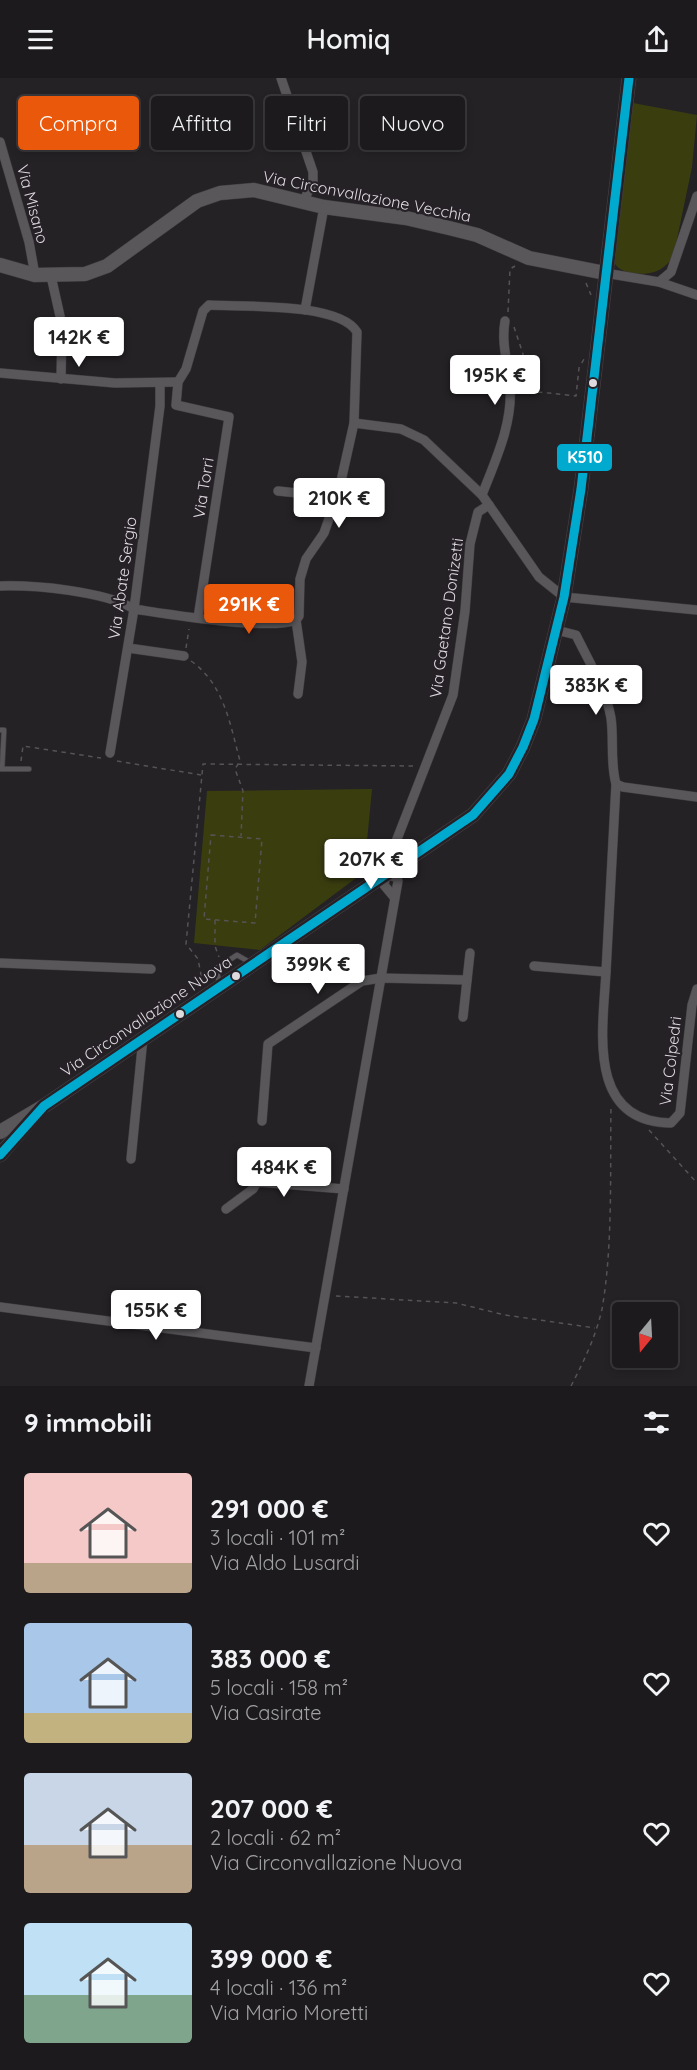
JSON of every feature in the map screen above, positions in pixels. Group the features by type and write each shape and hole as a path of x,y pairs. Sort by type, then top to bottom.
{"main road":[{"name":"Via Circonvallazione Nuova","path":"44,1106 472,815 509,774 534,719 564,597 582,479 629,78"},
{"name":"Via Circonvallazione Vecchia","path":"0,265 51,276 85,274 107,266 197,201 220,193 254,190 304,200 324,207 406,218 477,235 529,258 605,273"},
{"path":"3,1127 44,1106"},
{"path":"0,1155 44,1106"}],"street":[{"path":"280,78 313,172 313,182 304,200"},
{"name":"Via Misano","path":"0,142 29,242 34,274"},
{"path":"659,282 671,272 697,196"},
{"path":"305,310 324,207"},
{"path":"605,273 659,282 697,295"},
{"path":"51,276 62,325 61,380"},
{"path":"0,373 61,380 178,382 186,369 203,312 209,305 305,310 346,320 357,332 354,423 336,497 324,532 306,559 300,579 299,616 296,620 302,662 298,694"},
{"path":"482,495 505,433 509,408 510,387 502,340 506,321"},
{"name":"Via Torri","path":"178,382 176,405 229,417 194,617"},
{"name":"Via Abate Sergio","path":"111,753 134,609 160,406 160,383"},
{"path":"354,423 401,429 424,440 482,495 539,577 564,597 697,610"},
{"path":"278,491 336,497"},
{"name":"Via Gaetano Donizetti","path":"387,874 390,856 453,695 465,611 470,544 478,512 489,505"},
{"path":"0,586 23,585 72,591 125,604 134,609 194,617 280,624 296,620"},
{"path":"556,630 576,635 598,680 611,719 613,772 616,784 602,1054 611,1091"},
{"path":"128,648 184,656"},
{"path":"616,784 623,788 697,797"},
{"path":"309,1386 394,897 384,885 387,874"},
{"path":"463,1017 470,953"},
{"path":"0,963 151,969"},
{"path":"534,966 606,972"},
{"path":"262,1121 268,1044 362,981 381,978 467,980"},
{"name":"Via Colpedri","path":"611,1091 636,1116 658,1123 671,1124 680,1113 692,1005 697,989"},
{"path":"131,1159 143,1038"},
{"path":"226,1209 253,1189 258,1182 344,1189"},
{"path":"0,1307 316,1348"}],"lane":[{"path":"0,730 4,730 1,769 29,769"},
{"path":"213,991 217,968 237,955 253,964"}],"path":[{"path":"518,265 510,269 507,309 523,354 519,380"},
{"path":"584,281 591,296"},
{"path":"517,389 576,396 579,368 585,357"},
{"path":"194,617 184,656 205,671 223,699 240,761 235,769 243,791 240,837"},
{"path":"213,991 203,988 198,959 186,944 203,764 426,766"},
{"path":"212,835 262,839 255,923 215,920 204,919 212,835"},
{"path":"215,920 214,946 223,964"},
{"path":"571,1386 596,1329 602,1308 609,1222 611,1091"},
{"path":"636,1116 697,1183"},
{"path":"325,1296 456,1303 505,1315 596,1329"}],"green space":[{"path":"633,103 697,115 692,167 673,258 660,270 643,274 624,271 615,264 613,259"},
{"path":"372,789 364,872 260,950 194,943 207,791"}],"transit line":[{"name":"K510","path":"0,1155 44,1106 473,815 509,774 534,719 564,597 581,489 629,78"}]}
